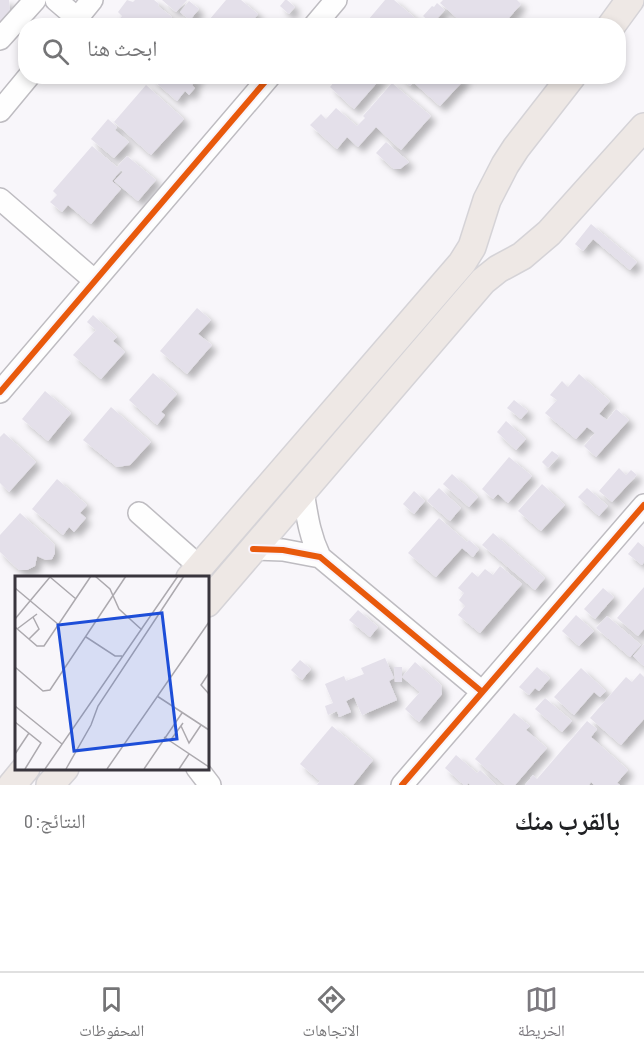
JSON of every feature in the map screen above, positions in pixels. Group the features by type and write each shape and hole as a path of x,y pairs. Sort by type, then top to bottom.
{"main road":[{"path":"617,18 630,0"},
{"path":"195,573 468,255 487,200 505,165 566,84"},
{"path":"208,602 489,275 522,256 549,233 644,127"},
{"path":"468,255 489,275"},
{"path":"12,785 24,770"},
{"path":"50,785 62,770"}],"street":[{"path":"19,18 35,0"},
{"path":"56,0 71,18"},
{"path":"77,18 92,0"},
{"path":"321,18 336,0"},
{"path":"0,39 18,19"},
{"path":"0,111 22,84"},
{"path":"0,392 263,84"},
{"path":"0,199 95,281"},
{"path":"303,491 308,528 312,542 320,556 481,691"},
{"path":"402,785 644,505"},
{"path":"138,513 195,573"},
{"path":"253,549 283,550 320,556"},
{"path":"199,770 210,785"}],"building":[{"path":"0,0 9,0 11,21 0,22"},
{"path":"127,0 133,2 135,0 154,0 172,17 120,18 122,16 118,12"},
{"path":"162,0 187,0 176,12"},
{"path":"226,0 241,0 258,14 255,18 211,18"},
{"path":"285,0 295,7 289,14 280,6"},
{"path":"385,0 394,0 415,18 370,18"},
{"path":"443,0 517,0 521,4 509,18 457,18 440,3"},
{"path":"189,1 199,9 192,18 188,18 180,12"},
{"path":"437,3 445,10 438,18 423,16 432,6 434,7"},
{"path":"158,84 193,84 195,88 189,95 185,91 177,101"},
{"path":"332,84 376,84 354,109 330,87"},
{"path":"393,84 431,116 401,150 376,127 358,147 347,137 337,149 310,125 321,114 326,119 336,108 357,126 365,118 363,116"},
{"path":"415,84 460,84 440,106"},
{"path":"146,85 184,119 151,155 114,122"},
{"path":"108,119 117,127 115,130 129,142 114,158 91,139"},
{"path":"386,142 409,162 400,169 394,169 376,153"},
{"path":"92,146 117,167 127,156 156,180 138,201 114,181 123,172 121,170 112,181 121,189 91,224 68,205 62,212 50,202 57,195 53,191"},
{"path":"591,224 637,262 630,270 593,239 583,251 575,244"},
{"path":"197,308 211,320 198,334 212,345 187,374 160,351"},
{"path":"93,315 117,337 113,341 125,352 101,379 73,355 96,330 87,322"},
{"path":"153,373 177,394 161,412 165,415 157,425 129,400"},
{"path":"579,374 610,401 599,414 607,420 616,409 629,420 596,457 584,446 595,433 587,427 576,439 545,413 557,400 550,395 562,381 568,387"},
{"path":"45,391 71,413 48,441 22,419"},
{"path":"514,400 528,411 521,419 507,408"},
{"path":"111,407 151,442 130,465 117,467 83,440"},
{"path":"506,421 526,439 516,450 497,432"},
{"path":"4,433 36,462 9,492 0,483 0,437"},
{"path":"552,451 559,456 548,468 542,462"},
{"path":"509,457 532,476 508,503 498,494 493,499 482,489"},
{"path":"619,468 626,475 631,470 637,475 612,502 599,491"},
{"path":"452,474 478,497 469,507 443,484"},
{"path":"57,479 87,505 80,513 86,518 74,532 69,527 63,535 32,509"},
{"path":"542,484 565,505 541,531 518,511"},
{"path":"439,488 461,508 450,521 427,501"},
{"path":"587,488 608,506 599,516 578,497"},
{"path":"414,491 425,501 414,514 403,504"},
{"path":"20,513 54,544 55,553 52,559 46,560 37,556 35,566 27,570 19,570 0,552 0,535"},
{"path":"439,518 467,542 469,540 479,549 473,557 462,548 436,577 408,553"},
{"path":"493,533 545,578 535,590 482,545"},
{"path":"638,542 644,547 642,565 628,554"},
{"path":"500,566 522,584 480,633 458,615 465,606 459,600 464,593 458,588 472,572 478,577 485,569 493,575"},
{"path":"644,587 644,629 638,636 617,618"},
{"path":"603,588 614,597 595,619 584,609"},
{"path":"358,610 378,627 370,637 349,620"},
{"path":"576,615 594,631 579,646 562,631"},
{"path":"607,616 641,645 630,657 596,628"},
{"path":"644,644 644,666 633,656"},
{"path":"385,658 394,678 389,681 397,700 362,715 354,697 346,701 351,712 339,717 337,711 328,715 325,706 333,703 325,684 344,676 346,681 364,674 361,668"},
{"path":"300,660 311,669 302,680 291,670"},
{"path":"415,662 441,685 442,694 419,722 405,709 420,692 402,677"},
{"path":"394,667 402,667 402,682 395,682"},
{"path":"537,667 550,678 539,691 535,688 529,695 519,687"},
{"path":"581,668 606,691 600,697 594,692 574,715 554,697"},
{"path":"640,673 644,677 644,719 621,745 590,718 626,677 632,682"},
{"path":"545,698 572,721 562,732 535,709"},
{"path":"514,713 530,726 526,730 547,748 515,785 505,785 475,759"},
{"path":"587,721 597,729 591,737 628,770 617,783 620,785 594,785 591,782 589,785 525,785 533,775 537,779"},
{"path":"332,726 373,760 353,785 317,785 320,781 300,764"},
{"path":"456,755 477,773 480,770 496,785 470,785 468,783 464,785 445,768"}],"cycle path":[{"path":"0,392 263,84"},
{"path":"402,785 644,505"},
{"path":"253,549 283,550 320,557 481,691"}]}
